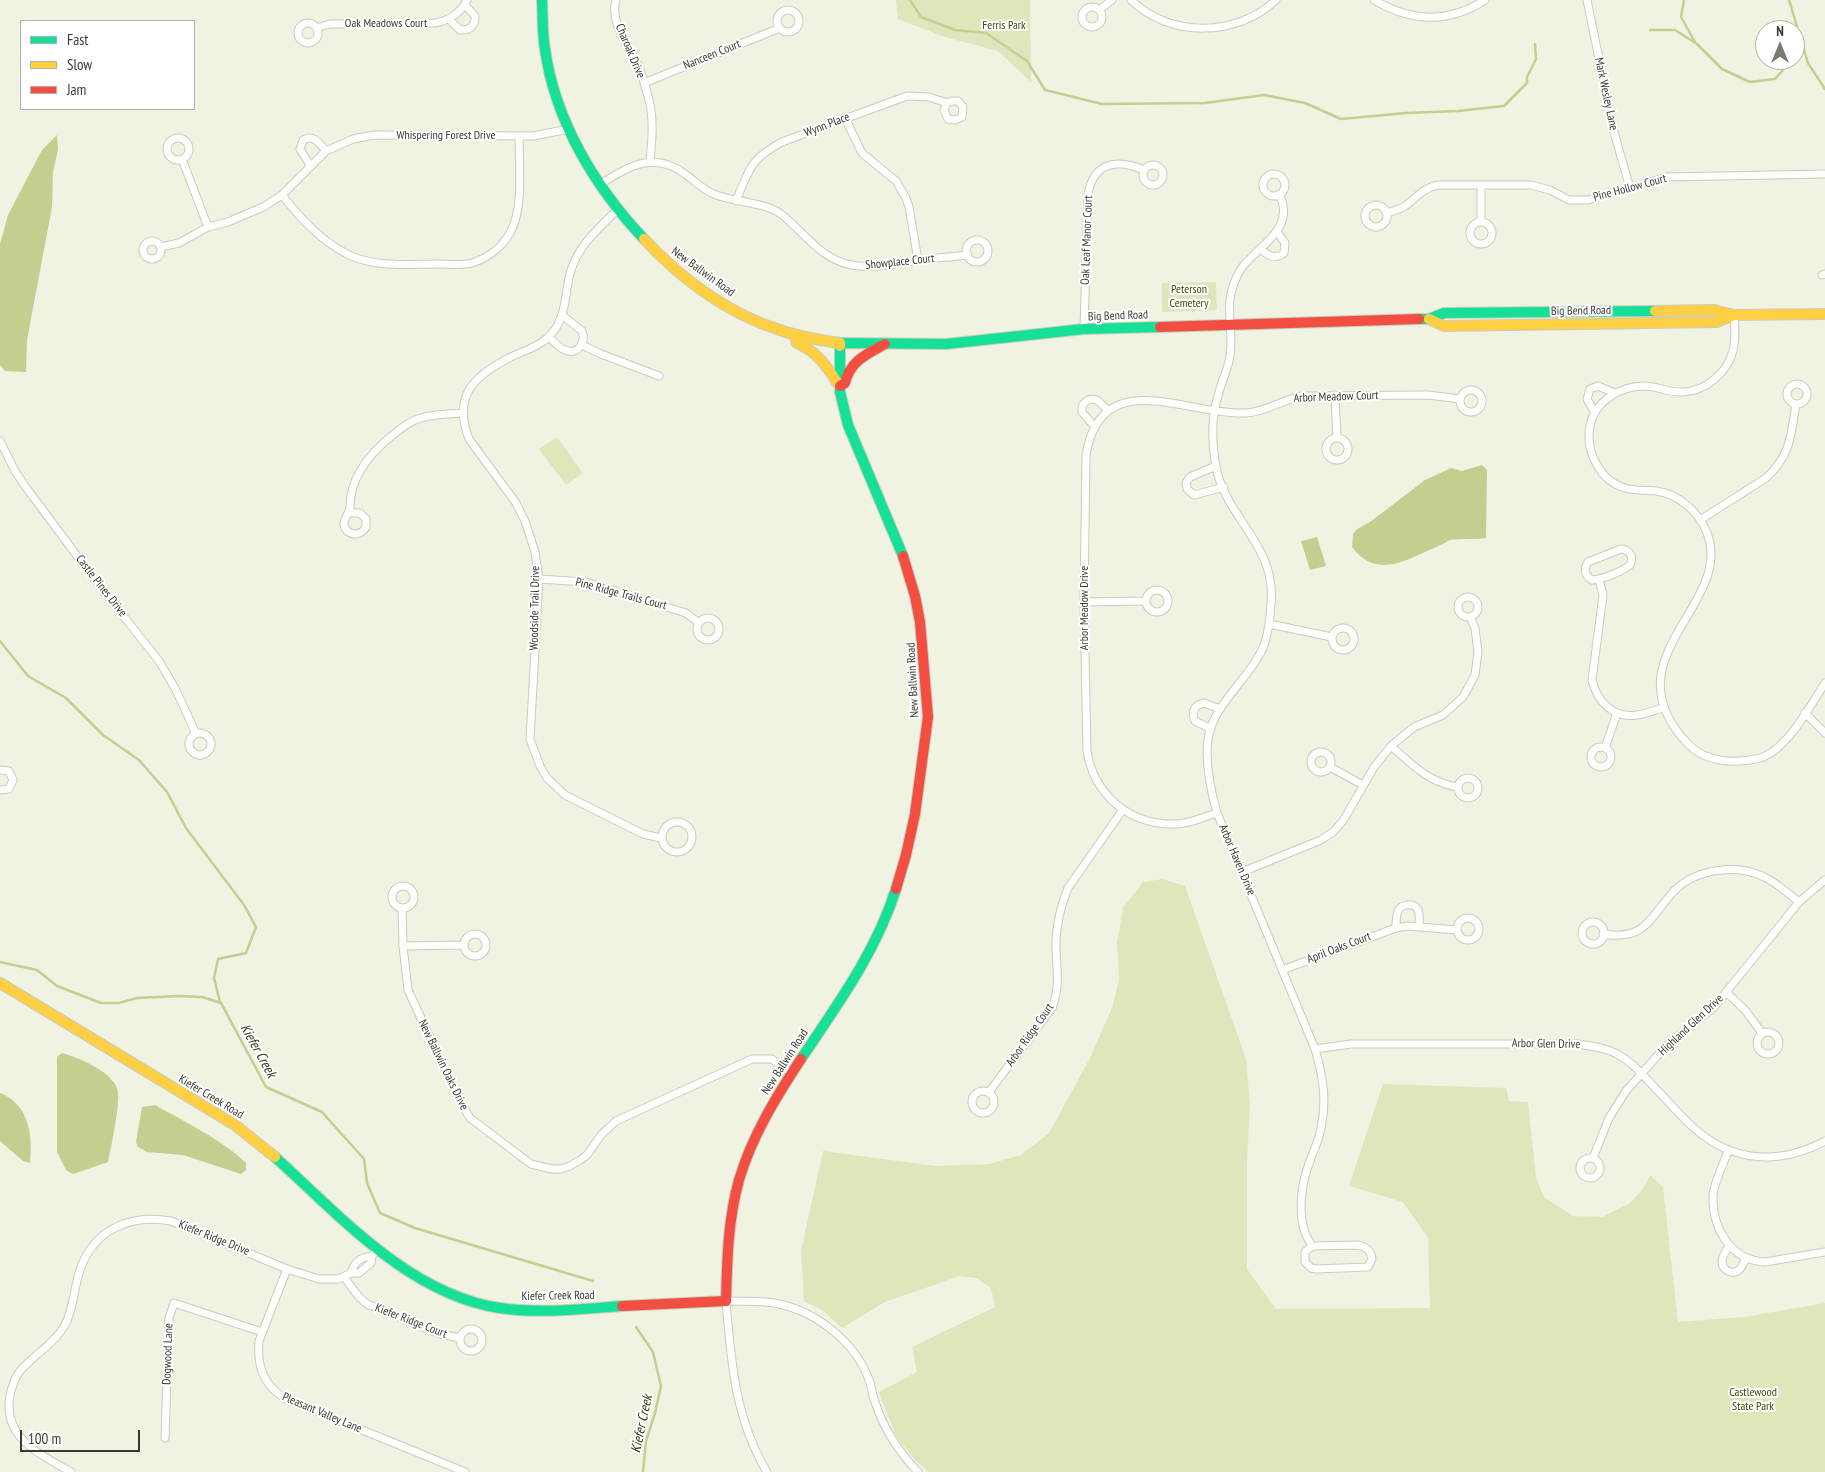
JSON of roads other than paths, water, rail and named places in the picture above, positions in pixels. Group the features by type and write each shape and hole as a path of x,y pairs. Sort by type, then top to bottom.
{"street":[{"name":"New Ballwin Road","path":"542,0 546,58 558,100 569,129 589,170 617,210 659,255 709,294 758,321 794,334 840,343 838,376 843,409 852,435 894,531 916,598 922,634 928,720 912,830 902,870 884,922 868,955 792,1073 763,1122 744,1166 733,1209 727,1245 726,1301 736,1390 750,1441 767,1472"},
{"name":"Charoak Drive","path":"616,0 617,24 639,69 651,116 650,161"},
{"path":"1099,10 1112,0"},
{"path":"1131,0 1150,15 1174,25 1218,28 1246,20 1276,0"},
{"path":"1374,0 1404,14 1432,18 1458,13 1485,0"},
{"name":"Mark Wesley Lane","path":"1587,0 1614,132 1630,188"},
{"path":"466,2 475,16 474,25 471,28 460,30 452,17 466,2"},
{"name":"Oak Meadows Court","path":"316,28 330,24 427,25 452,17"},
{"name":"Nanceen Court","path":"644,83 780,28"},
{"name":"Wynn Place","path":"736,201 746,175 758,157 782,142 907,96 929,97 947,103"},
{"path":"845,118 862,153 896,181 906,198 910,207 918,260"},
{"name":"Whispering Forest Drive","path":"161,247 179,243 208,227 251,213 282,195 326,150 353,139 374,135 533,136 569,129"},
{"path":"282,195 306,225 339,250 360,260 381,264 473,263 498,249 506,240 516,222 519,206 519,136"},
{"path":"310,165 300,149 303,140 314,138 326,150"},
{"path":"182,159 208,227"},
{"path":"599,185 624,169 650,161"},
{"name":"Showplace Court","path":"650,161 680,170 714,195 773,209 787,219 821,252 847,264 874,267 968,255"},
{"name":"Oak Leaf Manor Court","path":"1084,329 1088,194 1090,184 1104,168 1113,164 1124,163 1144,170"},
{"name":"Pine Hollow Court","path":"1386,213 1404,207 1432,186 1530,185 1550,190 1569,200 1578,201 1588,200 1667,177 1825,174"},
{"path":"1481,185 1482,222"},
{"path":"1261,249 1271,257 1280,257 1286,250 1286,243 1277,232 1284,214 1279,194"},
{"name":"Woodside Trail Drive","path":"617,210 594,232 577,256 570,276 562,316 549,337 542,343 509,358 477,378 465,398 463,413 465,429 472,445 512,496 525,520 535,552 538,579 530,739 540,766 547,778 571,799 643,834 661,838"},
{"name":"Arbor Haven Drive","path":"1277,232 1243,266 1237,276 1230,299 1230,356 1214,410 1213,433 1216,466 1224,487 1241,520 1261,549 1268,570 1272,586 1269,624 1262,650 1253,666 1220,709 1210,729 1208,773 1217,813 1315,1049 1322,1072 1324,1112 1321,1129 1306,1175 1301,1218 1304,1231 1312,1246"},
{"name":"Big Bend Road","path":"840,343 946,344 1084,329 1429,319 1444,313 1714,310 1734,315 1825,314"},
{"path":"1734,315 1735,340 1733,352 1723,371 1698,390 1672,392 1646,386 1632,386 1615,393 1601,404 1596,413 1590,427 1589,444 1601,472 1612,482 1623,487 1671,495 1683,501 1700,520 1711,544 1707,578 1665,658 1661,683 1664,708 1680,736 1691,747 1717,760 1749,761 1766,756 1787,740 1825,683"},
{"path":"549,337 563,350 577,350 582,345 584,341 582,331 562,316"},
{"path":"794,334 797,343 806,346 821,358 840,386 845,384 846,375 856,361 864,354 886,343"},
{"path":"582,345 659,376"},
{"path":"1596,413 1587,399 1590,389 1598,386 1615,393"},
{"name":"Arbor Meadow Court","path":"1214,410 1258,412 1301,396 1428,395 1460,399"},
{"path":"1334,396 1337,438"},
{"path":"1095,427 1082,412 1082,405 1089,399 1097,400 1108,410 1128,402 1148,400 1214,410"},
{"path":"1700,520 1774,471 1787,450 1792,437 1796,404"},
{"name":"Arbor Meadow Drive","path":"1108,410 1095,427 1086,455 1084,602 1087,751 1090,765 1102,790 1110,800 1122,810 1137,817 1173,824 1190,822 1217,813"},
{"path":"350,513 353,485 367,460 382,444 409,422 421,418 463,413"},
{"name":"Castle Pines Drive","path":"0,441 25,486 159,662 176,690 196,734"},
{"path":"1216,466 1190,477 1186,483 1187,489 1194,495 1224,487"},
{"path":"1625,549 1630,554 1632,562 1630,565 1625,569 1599,579 1592,580 1586,575 1585,569 1588,562 1615,550 1625,549"},
{"name":"Pine Ridge Trails Court","path":"538,579 586,582 686,613 699,623"},
{"path":"1599,579 1603,595 1592,680 1594,689 1600,700 1617,713 1635,716 1664,708"},
{"path":"1084,602 1146,601"},
{"path":"1242,872 1321,840 1333,832 1343,821 1374,767 1391,746 1414,727 1443,715 1463,697 1475,676 1478,652 1475,628 1470,618"},
{"path":"1269,624 1332,637"},
{"path":"1210,729 1195,721 1194,710 1197,706 1204,703 1220,709"},
{"path":"1604,748 1617,713"},
{"path":"1805,713 1825,733"},
{"path":"1391,746 1425,775 1444,784 1457,787"},
{"path":"1330,768 1362,785"},
{"path":"0,770 9,771 14,780 9,789 0,790"},
{"name":"Arbor Ridge Court","path":"989,1092 1052,1008 1058,986 1056,931 1063,901 1068,888 1122,810"},
{"name":"Woodside Trail Drive","path":"676,822 685,824 692,836 689,846 680,852 670,851 662,843 661,838 664,829 671,823 676,822"},
{"path":"1603,934 1618,937 1644,927 1676,889 1696,877 1720,870 1742,871 1767,879 1799,902"},
{"name":"Highland Glen Drive","path":"1593,1158 1601,1136 1617,1104 1626,1091 1666,1046 1703,1017 1726,992 1799,902 1825,880"},
{"path":"1396,928 1399,909 1402,906 1409,905 1418,911 1419,926"},
{"name":"New Ballwin Oaks Drive","path":"402,908 402,946 408,990 464,1110 470,1118 531,1164 552,1169 570,1166 587,1155 601,1135 616,1120 752,1059 772,1059 792,1073"},
{"name":"April Oaks Court","path":"1282,970 1396,928 1419,926 1457,930"},
{"path":"402,946 464,945"},
{"name":"Kiefer Creek Road","path":"0,983 235,1125 267,1150 374,1253 433,1285 467,1300 499,1308 536,1311 726,1301 778,1304 795,1308 816,1319 834,1332 857,1357 869,1379 874,1400 886,1430 904,1458 918,1472"},
{"path":"1726,992 1745,1010 1762,1033"},
{"name":"Arbor Glen Drive","path":"1315,1049 1351,1044 1576,1044 1607,1049 1630,1062 1693,1128 1728,1151 1758,1158 1774,1157 1809,1149 1825,1141"},
{"path":"1728,1151 1713,1194 1718,1225 1729,1246 1737,1253 1756,1262 1825,1252"},
{"name":"Kiefer Ridge Drive","path":"71,1472 31,1449 24,1442 13,1426 9,1399 19,1372 56,1337 67,1321 80,1270 98,1240 109,1231 123,1223 138,1219 155,1218 183,1225 319,1280 330,1280 359,1272 371,1262 374,1253"},
{"path":"1358,1245 1370,1251 1372,1259 1368,1266 1362,1268 1310,1268 1304,1258 1305,1252 1312,1246 1358,1245"},
{"path":"1729,1246 1722,1259 1726,1270 1737,1271 1746,1258"},
{"name":"Pleasant Valley Lane","path":"287,1268 262,1332 258,1352 262,1377 275,1392 284,1398 465,1472"},
{"name":"Kiefer Ridge Court","path":"348,1275 359,1297 366,1304 440,1334 460,1338"},
{"name":"Dogwood Lane","path":"165,1438 169,1318 174,1303 262,1332"}],"waterway":[{"path":"910,0 921,17 955,30 986,33 1027,61 1045,90 1102,104 1205,103 1264,95 1305,103 1341,119 1504,106 1527,83 1527,77 1536,59 1535,44"},
{"path":"1684,0 1681,17 1695,42"},
{"path":"1789,0 1808,63 1825,89"},
{"path":"1650,30 1675,30 1697,44 1722,69 1750,82 1775,79 1783,70"},
{"path":"0,641 28,676 66,698 103,735 139,760 167,792 186,828 244,905 256,927 246,953 218,959 214,978 220,1002"},
{"name":"Kiefer Creek","path":"0,962 37,970 57,986 101,1003 119,1003 137,998 179,996 202,997 221,1003 266,1087 322,1112 364,1159 367,1183 380,1213 415,1228 593,1281"},
{"name":"Kiefer Creek","path":"636,1327 653,1352 661,1386 646,1441 643,1472"}],"park label":[{"name":"Ferris Park","path":"1004,26"},
{"name":"Peterson Cemetery","path":"1189,297"},
{"name":"Castlewood State Park","path":"1753,1400"}]}
